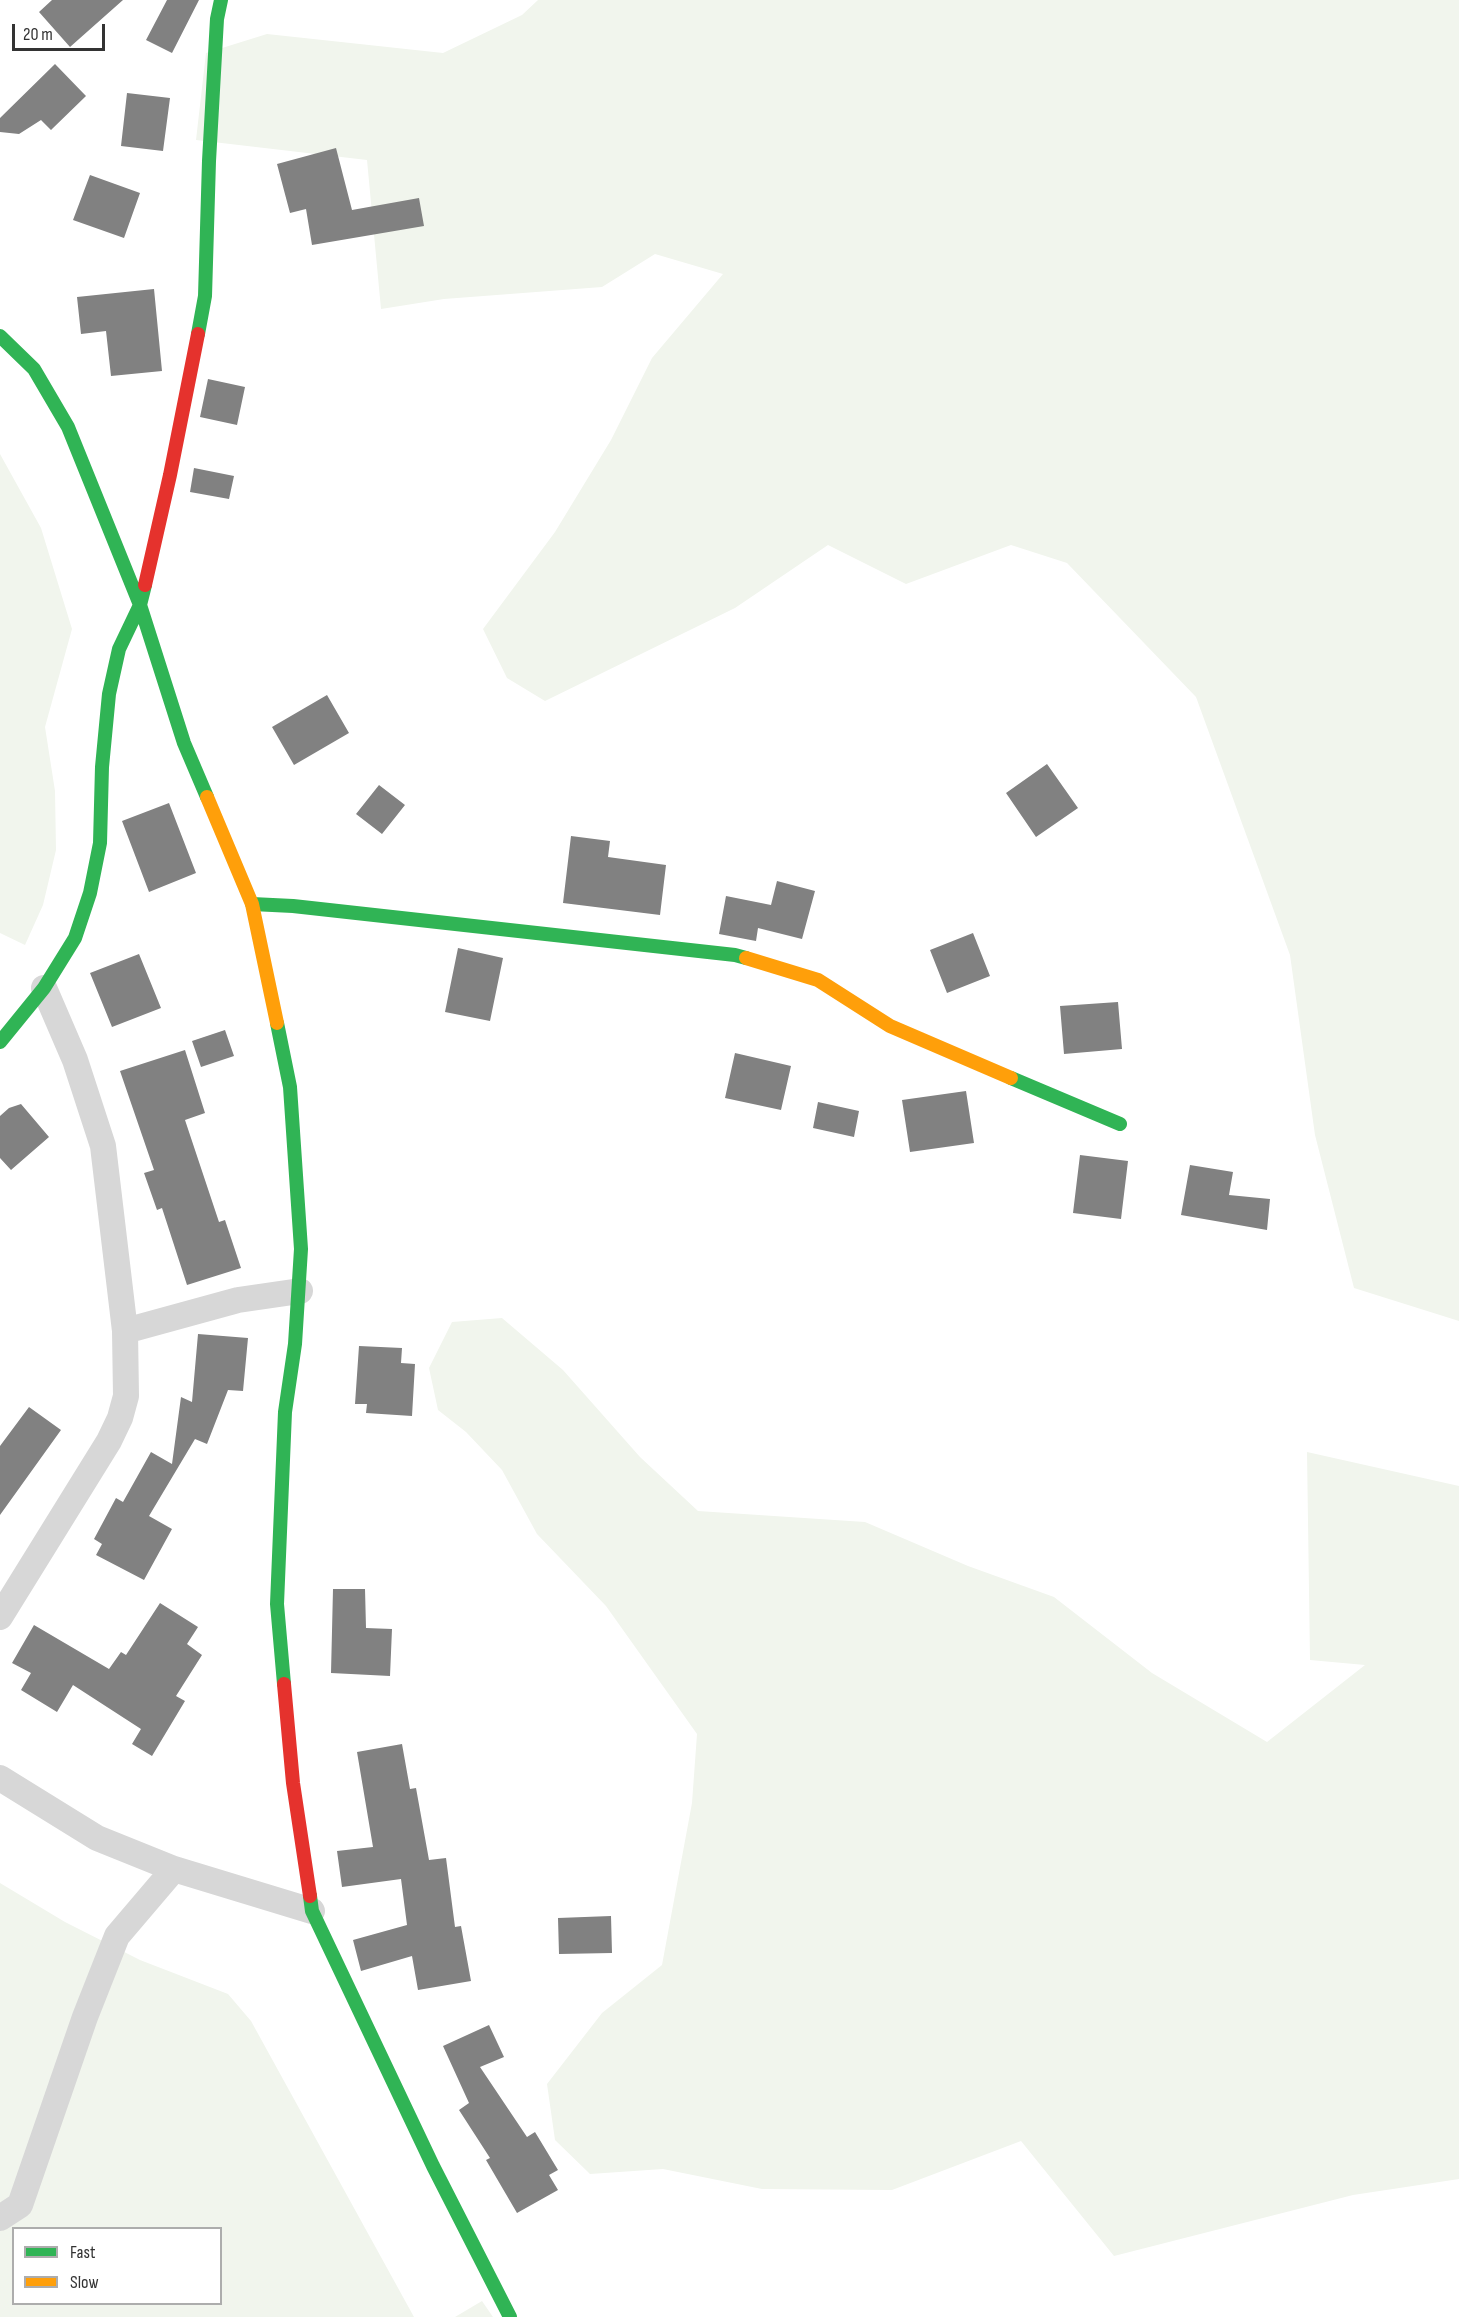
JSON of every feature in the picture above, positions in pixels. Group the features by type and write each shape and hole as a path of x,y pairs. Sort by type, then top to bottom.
{"street":[{"path":"0,1042 44,988 75,938 90,893 100,843 102,767 109,694 119,649 140,605 170,475 205,296 209,161 217,19 221,0"},
{"path":"0,336 34,369 68,427 140,605 184,743 252,904 290,1087 301,1249 295,1344 285,1412 277,1604 293,1783 312,1911 433,2166 510,2317"},
{"path":"252,904 293,906 735,955 818,980 890,1026 1120,1124"},
{"path":"0,1617 109,1441 120,1418 126,1396 125,1331 103,1146 75,1060 44,988"},
{"path":"125,1331 238,1300 300,1291"},
{"path":"0,1778 97,1838 174,1869 312,1911"},
{"path":"0,2218 20,2205 85,2017 117,1936 174,1869"}],"shaded area":[{"path":"538,0 1459,0 1459,1321 1354,1288 1315,1135 1290,955 1196,697 1067,563 1011,545 906,584 828,545 735,608 545,701 507,678 483,629 555,532 611,440 652,358 723,274 655,254 602,287 444,299 381,309 367,160 196,140 206,53 267,34 443,53 522,15"},
{"path":"0,454 41,528 72,629 45,727 55,791 56,850 43,905 25,945 0,933"},
{"path":"502,1318 563,1370 640,1457 698,1511 865,1522 968,1566 1054,1597 1152,1673 1267,1742 1365,1665 1310,1660 1307,1452 1459,1486 1459,2179 1353,2195 1114,2256 1021,2141 892,2190 762,2189 663,2169 590,2174 555,2140 547,2084 602,2013 662,1965 692,1803 697,1734 606,1606 537,1534 502,1470 466,1432 438,1410 429,1368 452,1322"},
{"path":"0,1883 65,1922 140,1960 228,1994 251,2021 414,2317 0,2317"},
{"path":"482,2301 493,2317 455,2317"}],"building":[{"path":"52,0 123,0 70,47 39,12"},
{"path":"167,0 199,0 172,53 146,40"},
{"path":"55,64 86,96 51,130 41,120 19,134 0,132 0,118"},
{"path":"127,93 170,98 163,151 121,146"},
{"path":"336,148 352,210 419,198 424,226 312,245 306,209 290,213 277,164"},
{"path":"90,175 140,193 124,238 73,220"},
{"path":"154,289 162,371 111,376 106,331 81,334 77,297"},
{"path":"208,379 245,387 237,425 200,417"},
{"path":"194,468 234,476 229,499 190,492"},
{"path":"327,695 349,733 294,765 272,727"},
{"path":"1047,764 1078,808 1036,837 1006,793"},
{"path":"379,785 405,805 382,834 356,814"},
{"path":"169,803 196,873 149,892 122,821"},
{"path":"571,836 610,841 608,857 666,865 660,915 563,903"},
{"path":"777,881 815,891 802,939 758,928 756,941 719,934 726,896 771,905"},
{"path":"973,933 990,976 947,993 930,950"},
{"path":"458,948 503,958 490,1021 445,1012"},
{"path":"139,954 161,1008 112,1027 90,973"},
{"path":"1118,1002 1122,1049 1064,1054 1060,1006"},
{"path":"225,1030 234,1056 201,1067 192,1041"},
{"path":"185,1050 205,1113 185,1120 219,1222 225,1220 241,1268 187,1285 162,1208 157,1210 144,1173 154,1170 120,1071"},
{"path":"735,1053 791,1066 781,1110 725,1098"},
{"path":"966,1091 974,1143 910,1152 902,1100"},
{"path":"818,1102 859,1111 854,1137 813,1128"},
{"path":"21,1104 49,1137 11,1170 0,1158 0,1116 9,1108"},
{"path":"1080,1155 1128,1161 1121,1219 1073,1213"},
{"path":"1190,1165 1233,1172 1229,1195 1270,1199 1267,1230 1181,1215"},
{"path":"198,1334 248,1338 243,1391 228,1390 207,1444 195,1439 149,1516 172,1529 144,1580 96,1555 102,1544 94,1539 116,1498 123,1502 151,1452 172,1464 181,1397 192,1402"},
{"path":"359,1346 402,1348 401,1363 415,1364 412,1416 366,1413 367,1404 355,1404"},
{"path":"29,1407 61,1430 0,1515 0,1446"},
{"path":"333,1589 365,1589 366,1628 392,1629 390,1676 331,1673"},
{"path":"160,1603 198,1627 187,1644 202,1655 176,1696 185,1701 152,1756 132,1744 141,1729 73,1685 57,1712 21,1690 31,1673 12,1663 34,1625 109,1669 121,1652 126,1655"},
{"path":"402,1744 410,1789 416,1788 429,1860 446,1858 455,1927 461,1926 471,1981 418,1990 412,1956 361,1971 353,1940 407,1925 401,1879 342,1887 337,1851 373,1847 357,1752"},
{"path":"611,1916 612,1953 559,1954 558,1918"},
{"path":"489,2025 504,2057 480,2067 527,2137 535,2132 558,2170 549,2175 558,2190 517,2213 486,2160 490,2158 459,2110 469,2103 443,2046"}],"traffic: fast":[{"path":"198,334 205,296 209,161 217,19 221,0"},
{"path":"0,336 34,369 68,427 140,605 184,743 207,797"},
{"path":"0,1042 44,988 75,938 90,893 100,843 102,767 109,694 119,649 140,605 145,585"},
{"path":"252,904 293,906 746,958"},
{"path":"277,1023 290,1087 301,1249 295,1344 285,1412 277,1604 284,1684"},
{"path":"1011,1078 1120,1124"},
{"path":"310,1896 312,1911 433,2166 510,2317"}],"traffic: slow":[{"path":"207,797 252,904 277,1023"},
{"path":"746,958 818,980 890,1026 1011,1078"}],"traffic: jam":[{"path":"145,585 198,334"},
{"path":"284,1684 293,1783 310,1896"}]}
